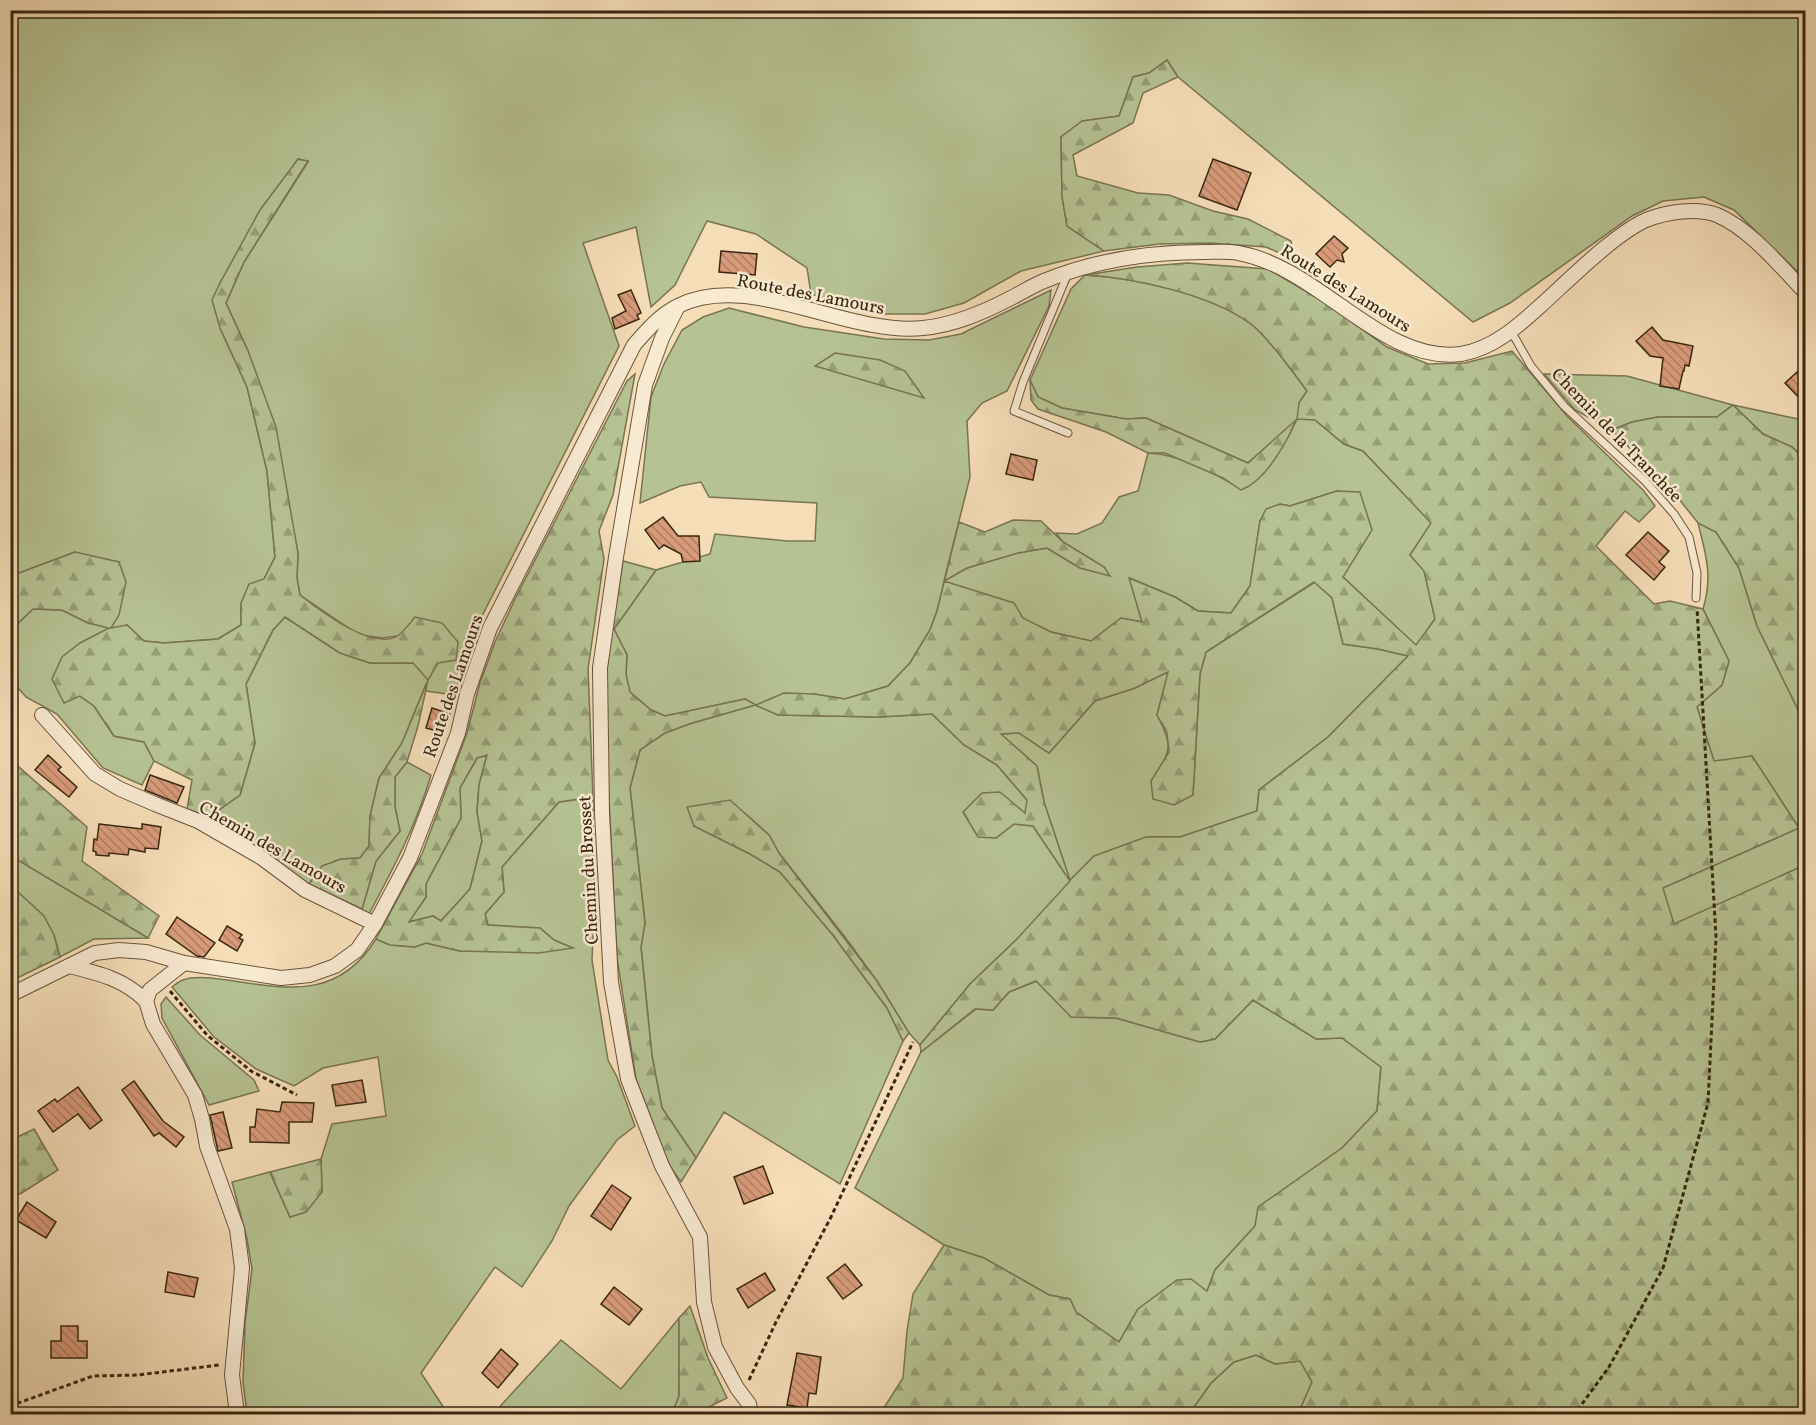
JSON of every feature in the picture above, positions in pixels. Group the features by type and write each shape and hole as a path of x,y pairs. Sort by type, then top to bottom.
{"street":[{"name":"Route des Lamours","path":"10,995 95,953 119,950 146,952 184,963 282,978 310,975 335,966 357,950 375,924 410,858 458,733 467,694 490,628 634,345 653,323 678,306 701,297 748,296 874,326 924,328 963,321 1044,281 1140,255 1235,252 1266,260 1304,279 1386,337 1410,348 1439,354 1463,353 1488,346 1511,331 1624,234 1647,220 1674,213 1698,211 1716,214 1733,224 1755,242 1806,293"},
{"name":"Chemin du Brosset","path":"678,306 662,338 645,385 600,668 603,813 611,982 628,1079 662,1166 700,1237 704,1302 715,1347 749,1404 751,1414"},
{"name":"Chemin des Lamours","path":"42,715 95,774 120,789 198,821 262,858 305,890 375,924"},
{"path":"146,1000 150,990 184,963"},
{"path":"69,966 123,982 146,1000 153,1024 195,1095 207,1146 237,1229 242,1268 232,1375 237,1414"}],"lane":[{"path":"1068,273 1023,382 1014,411 1068,433"},
{"name":"Chemin de la Tranchée","path":"1511,331 1530,366 1564,406 1645,481 1674,514 1689,537 1697,573 1696,598"}],"path":[{"path":"1571,1414 1579,1408 1609,1367 1663,1268 1708,1103 1716,937 1696,598"},
{"path":"162,980 207,1035 251,1071 297,1095"},
{"path":"742,1395 776,1322 831,1217 913,1042"},
{"path":"10,1406 93,1376 138,1375 233,1363"}],"green space":[{"path":"11,11 1805,11 1805,279 1734,210 1704,197 1663,201 1632,216 1510,303 1473,322 1178,77 1167,60 1149,73 1133,77 1119,116 1083,121 1061,137 1062,196 1067,226 1104,251 1021,271 964,303 925,314 882,314 811,294 807,268 756,234 707,221 675,285 651,307 636,227 583,243 619,346 479,622 454,695 426,691 426,684 402,743 379,778 370,816 369,846 360,858 341,859 322,866 309,884 209,817 240,795 255,743 246,684 273,630 285,617 340,653 370,663 413,663 397,636 383,638 359,635 300,595 297,578 298,553 287,496 248,351 226,303 244,262 308,162 298,159 220,283 220,328 247,387 267,471 275,557 264,579 241,603 241,625 218,639 164,643 144,641 127,625 80,696 94,706 114,736 144,742 154,761 142,785 103,768 57,714 26,697 11,680 11,630 33,609 62,610 88,623 75,552 11,576"},
{"path":"1167,60 1178,77 1143,93 1133,123 1073,155 1077,176 1138,193 1169,195 1213,211 1248,219 1291,241 1295,260 1266,247 1210,243 1159,244 1104,251 1067,226 1062,196 1061,137 1082,121 1119,116 1133,77 1149,73"},
{"path":"298,159 308,161 244,262 226,303 248,351 276,427 298,553 297,578 300,595 347,627 376,638 388,639 399,635 415,617 442,623 458,642 456,660 438,663 428,680 413,663 370,663 340,653 285,617 273,630 246,684 255,743 240,795 209,817 187,809 192,780 154,761 144,742 114,736 94,706 80,696 64,703 52,679 62,657 80,643 109,628 88,623 62,610 33,609 11,630 11,576 75,552 119,562 126,582 119,615 111,628 127,625 144,641 164,643 218,639 241,625 241,603 249,584 264,579 275,557 267,471 247,387 220,328 212,300 260,210"},
{"path":"1187,263 1268,269 1322,301 1387,347 1428,364 1465,363 1512,351 1567,416 1643,490 1655,506 1639,522 1625,511 1596,546 1654,604 1670,601 1703,609 1729,661 1722,685 1697,707 1714,761 1752,756 1799,828 1663,888 1674,924 1805,865 1805,1414 1298,1414 1312,1382 1300,1361 1275,1364 1256,1355 1234,1362 1211,1383 1189,1414 880,1414 903,1378 913,1294 944,1245 984,1258 1049,1295 1070,1299 1076,1312 1119,1342 1138,1309 1177,1280 1191,1279 1207,1291 1215,1270 1255,1226 1258,1207 1342,1148 1377,1111 1381,1067 1342,1038 1316,1039 1253,1000 1215,1039 1200,1042 1116,1018 1071,1017 1036,981 1009,992 993,1010 975,1009 921,1052 920,1045 970,984 1016,940 1070,881 1033,826 1014,824 996,838 978,837 963,812 982,793 1000,792 1025,813 1027,800 997,765 964,745 932,714 878,717 778,715 755,705 665,733 640,750 630,788 645,923 641,947 652,1056 662,1108 696,1158 681,1182 669,1165 636,1079 617,958 606,739 607,664 623,561 656,570 614,629 627,655 626,674 630,692 651,710 665,716 745,699 756,705 784,693 814,694 845,699 888,686 910,663 930,630 944,581 1014,603 1023,618 1051,632 1091,641 1121,618 1142,622 1129,578 1175,597 1198,611 1231,613 1250,586 1260,521 1266,509 1280,504 1290,506 1337,491 1360,492 1372,530 1343,577 1416,645 1435,619 1424,571 1410,555 1431,523 1363,451 1344,444 1315,420 1297,419 1299,403 1307,391 1258,330 1234,313 1194,296 1149,284 1085,275 1137,267","holes":["1314,582 1332,598 1343,644 1408,656 1328,737 1259,790 1257,811 1180,837 1146,837 1094,856 1070,880 1044,802 1037,766 1001,734 1019,733 1049,753 1095,701 1135,688 1168,672 1157,715 1167,733 1169,752 1151,781 1153,799 1174,805 1193,795 1200,674 1206,652"]},
{"path":"1085,275 1149,284 1194,296 1234,313 1258,330 1307,391 1299,403 1344,444 1363,451 1432,523 1410,555 1424,570 1435,619 1416,646 1343,577 1337,491 1290,506 1280,504 1260,521 1250,586 1231,613 1198,611 1175,597 1130,578 1142,622 1121,618 1091,641 1051,632 944,582 930,630 910,663 888,686 845,699 814,694 756,705 778,715 878,717 932,714 964,745 997,765 1027,800 1026,813 996,838 1014,824 1033,826 1069,879 1044,802 1037,766 1000,734 1019,733 1049,753 1095,701 1135,688 1169,671 1157,715 1166,735 1168,750 1151,782 1193,795 1200,674 1206,652 1315,582 1332,598 1343,644 1408,656 1328,737 1259,790 1257,811 1180,837 1146,837 1016,940 970,984 920,1045 909,1033 877,981 779,853 769,835 747,815 694,826 780,872 832,934 887,1008 903,1041 840,1184 724,1112 696,1158 662,1108 652,1056 641,947 645,923 630,788 640,750 665,733 755,705 745,699 665,716 651,710 629,692 626,674 627,655 614,629 656,570 710,554 715,534 787,541 815,541 817,503 709,497 701,482 680,486 640,503 651,397 664,364 682,330 703,317 729,308 804,327 884,339 929,340 961,334 1051,290 1049,306 1007,391 982,403 967,421 970,477 944,581 967,568 1018,553 1047,548 1080,568 1104,567 1063,542 1056,533 1077,534 1102,523 1119,497 1138,491 1148,453 1184,461 1241,489 1259,478 1266,470 1296,421 1248,463 1146,418 1126,419 1062,408 1038,397 1030,380 1071,289"},
{"path":"835,353 880,360 905,371 924,398 815,366"},
{"path":"635,374 613,495 599,531 604,559 588,669 593,797 559,802 502,867 504,892 485,914 488,925 540,928 554,940 573,948 539,953 460,951 426,943 415,947 390,945 376,939 422,854 467,733 480,683 495,642 627,381","holes":["487,755 479,785 477,812 482,841 470,889 441,921 433,916 409,922 426,897 426,884 461,818 460,788 477,758"]},
{"path":"1544,374 1627,376 1733,405 1717,417 1658,417 1632,422 1612,430 1575,410"},
{"path":"1030,380 1038,397 1062,408 1126,419 1146,418 1248,463 1297,419 1275,460 1259,478 1241,490 1223,478 1165,453 1148,453 1106,432 1038,409 1031,400"},
{"path":"1733,405 1798,419 1805,430 1805,460 1792,447 1763,434"},
{"path":"1733,405 1763,434 1792,447 1805,460 1805,724 1757,626 1739,568 1716,532 1698,523 1675,494 1612,430 1632,422 1658,417 1717,417"},
{"path":"1013,520 1041,521 1063,542 1104,567 1110,576 1080,568 1047,548 1018,553 967,568 944,581 959,522 985,532"},
{"path":"1698,523 1716,532 1739,568 1757,626 1805,724 1805,865 1674,925 1662,888 1799,828 1752,756 1714,762 1697,707 1722,685 1729,661 1703,609 1708,576"},
{"path":"428,680 407,762 395,777 395,807 400,831 376,861 362,909 309,884 322,866 341,859 360,858 369,846 370,816 379,778 402,743"},
{"path":"487,755 479,785 477,811 482,841 470,889 441,921 433,916 408,922 426,897 426,884 461,818 460,788 477,758"},
{"path":"11,760 87,827 82,861 159,916 148,938 11,856"},
{"path":"407,762 431,775 412,829 369,914 362,909 376,861 400,831 395,807 395,777"},
{"path":"593,797 592,960 608,1060 617,1077 635,1126 617,1140 569,1206 552,1241 522,1287 495,1267 421,1373 448,1414 247,1414 243,1382 245,1323 252,1269 247,1239 232,1182 270,1172 290,1217 322,1192 321,1159 332,1124 386,1116 378,1057 323,1068 294,1086 256,1069 214,1037 172,987 183,980 201,978 276,986 314,985 331,980 347,971 362,958 376,939 390,945 415,947 426,943 460,951 571,948 554,940 540,928 488,925 485,914 504,892 502,867 559,802"},
{"path":"730,800 769,835 779,853 877,981 909,1033 903,1041 887,1008 832,934 780,872 694,826 687,807"},
{"path":"11,856 148,938 94,939 60,957 54,935 16,890 11,891"},
{"path":"16,890 44,916 54,935 60,957 11,981 11,891"},
{"path":"1037,981 1072,1017 1116,1018 1200,1042 1215,1039 1253,1000 1316,1039 1342,1038 1381,1067 1377,1111 1342,1148 1259,1207 1255,1226 1215,1270 1207,1292 1138,1309 1119,1342 1076,1312 1070,1299 1049,1295 984,1258 944,1245 855,1188 921,1052 976,1009 993,1010 1009,992"},
{"path":"166,997 200,1035 254,1080 259,1091 209,1105 162,1018 161,1004"},
{"path":"34,1129 58,1170 20,1194 11,1195 11,1140"},
{"path":"321,1159 322,1192 306,1212 290,1217 270,1172"},
{"path":"690,1306 708,1358 727,1398 695,1414 672,1414 679,1396 679,1318"},
{"path":"679,1318 679,1396 672,1414 493,1414 561,1340 621,1389"},
{"path":"1256,1355 1275,1364 1300,1361 1312,1382 1298,1414 1189,1414 1211,1383 1234,1362"}],"building":[{"path":"1213,159 1251,173 1237,210 1199,196"},
{"path":"1334,236 1348,248 1342,254 1344,262 1337,260 1330,267 1316,254"},
{"path":"721,251 757,254 755,275 719,272"},
{"path":"631,290 641,313 637,315 639,319 615,329 612,318 626,311 618,295"},
{"path":"1652,327 1663,340 1693,346 1689,366 1685,365 1679,389 1660,386 1663,358 1650,356 1636,341"},
{"path":"1806,364 1806,405 1785,383"},
{"path":"1011,454 1037,460 1033,480 1006,474"},
{"path":"663,517 678,536 699,536 700,561 683,562 681,554 664,545 659,549 645,530"},
{"path":"1648,532 1669,551 1659,562 1665,567 1654,580 1626,555"},
{"path":"432,708 450,714 444,733 426,728"},
{"path":"48,755 61,767 58,770 77,787 69,797 35,770"},
{"path":"150,775 184,787 177,803 145,790"},
{"path":"99,824 142,829 142,824 161,827 158,849 145,848 145,852 129,849 128,855 109,853 109,856 96,855 93,851 94,839 97,840"},
{"path":"177,917 215,943 204,957 197,956 166,934"},
{"path":"227,926 242,935 239,938 243,940 237,951 219,940"},
{"path":"362,1080 366,1102 336,1106 332,1085"},
{"path":"134,1081 163,1121 184,1137 176,1147 159,1133 154,1136 122,1090"},
{"path":"78,1087 102,1120 90,1129 78,1114 53,1132 38,1111 55,1099 57,1102"},
{"path":"282,1102 314,1103 312,1122 289,1122 289,1143 250,1142 250,1127 255,1127 257,1109 280,1112"},
{"path":"223,1112 232,1148 218,1151 210,1115"},
{"path":"763,1166 773,1193 744,1204 734,1177"},
{"path":"612,1185 631,1198 611,1230 591,1216"},
{"path":"27,1202 56,1222 46,1238 16,1220"},
{"path":"845,1264 862,1285 843,1299 827,1278"},
{"path":"168,1272 198,1278 194,1297 165,1292"},
{"path":"765,1273 775,1290 748,1308 737,1289"},
{"path":"614,1287 642,1309 629,1325 601,1304"},
{"path":"61,1326 78,1326 78,1341 87,1341 87,1358 51,1358 51,1341 61,1341"},
{"path":"501,1349 518,1364 498,1388 482,1373"},
{"path":"797,1353 821,1357 816,1394 809,1393 807,1408 787,1405"}]}
